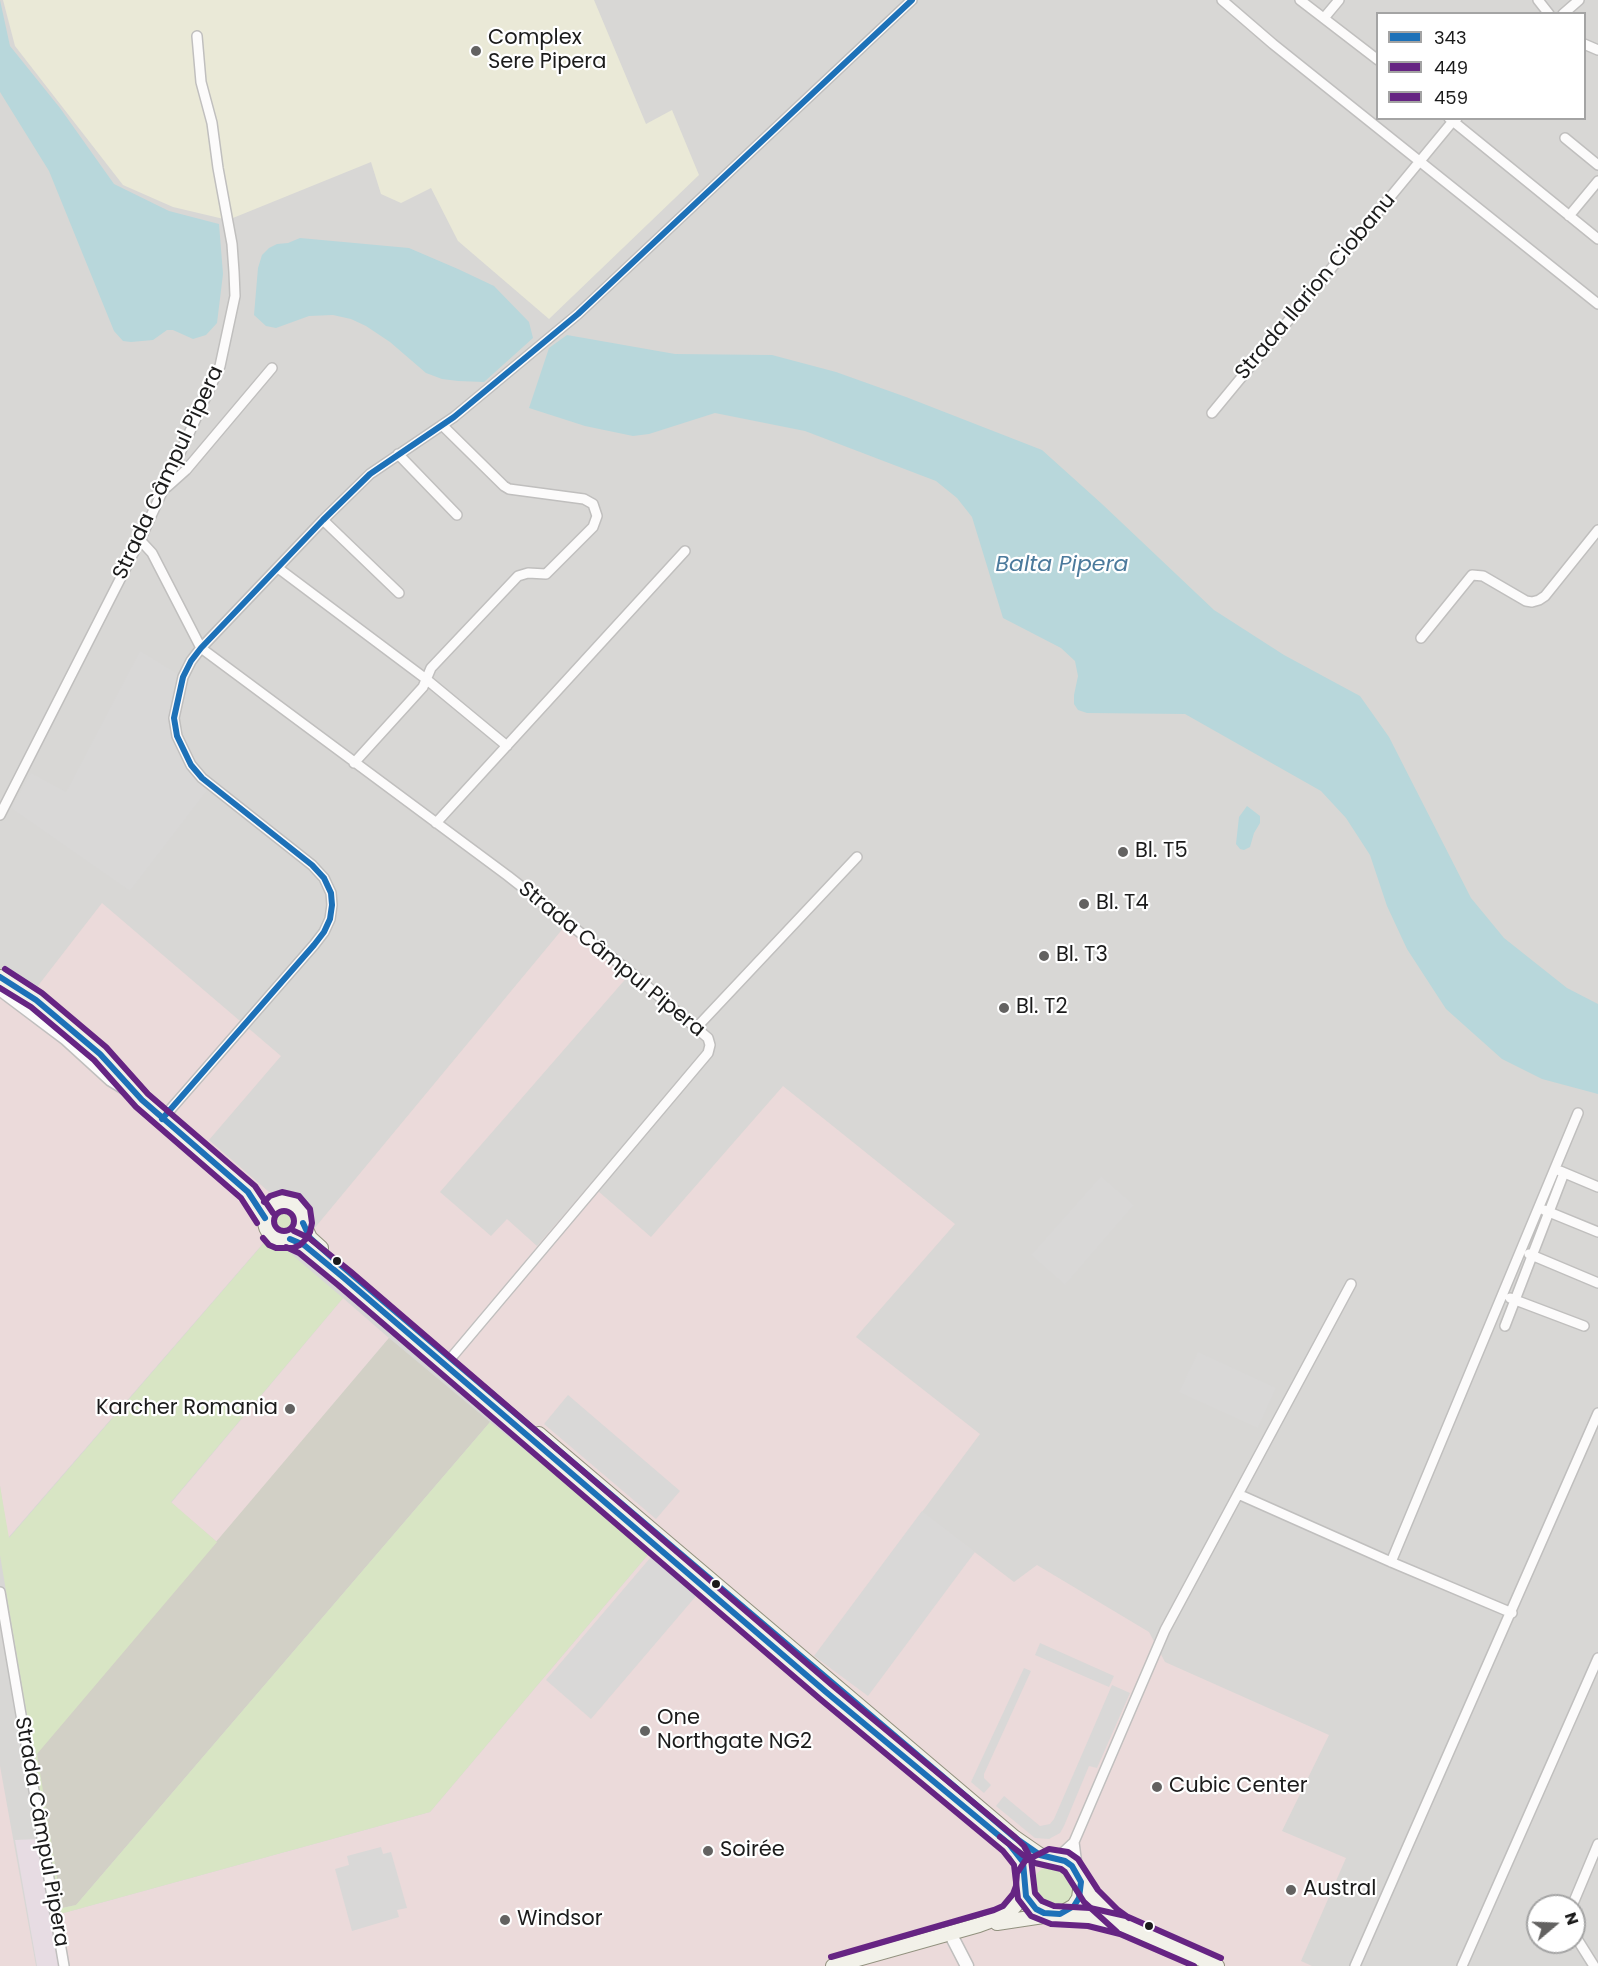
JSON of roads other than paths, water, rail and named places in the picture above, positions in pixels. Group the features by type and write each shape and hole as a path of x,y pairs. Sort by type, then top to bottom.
{"main road":[{"path":"0,977 36,1000 81,1037 162,1119 248,1192 274,1204"},
{"path":"248,1192 265,1218"},
{"path":"1123,1925 1102,1908 1065,1861 1028,1848 1014,1837 310,1238 303,1223 302,1213 295,1204 284,1201 274,1204 267,1212 265,1223 270,1233 279,1239 290,1239 304,1245 344,1278 826,1692 1009,1844 1023,1862 1030,1904 1036,1910 1056,1915 1089,1917 1123,1925 1217,1966"},
{"path":"290,1239 299,1233 303,1223"},
{"path":"833,1966 979,1925 1008,1913 1021,1899 1025,1882 1036,1863 1053,1858"},
{"path":"979,1925 1056,1915 1068,1911 1079,1899 1079,1877"}],"street":[{"path":"162,1119 314,945 330,919 332,905 331,893 324,878 312,865 202,778 191,765 177,736 174,718 183,677 191,661 323,520 370,474 477,399 578,314 912,0"},
{"path":"1300,0 1376,59"},
{"path":"1324,18 1339,0"},
{"path":"1538,0 1547,12"},
{"path":"1565,12 1579,0"},
{"path":"1225,1 1598,304"},
{"name":"Strada Câmpul Pipera","path":"0,815 140,540 218,373 235,297 232,244 212,123 201,82 197,36"},
{"path":"1453,120 1598,239"},
{"name":"Strada Ilarion Ciobanu","path":"1212,413 1421,162 1453,120"},
{"path":"1565,138 1598,165"},
{"path":"1569,216 1598,181"},
{"path":"164,489 186,470 272,368"},
{"path":"354,763 423,687 431,668 518,576 528,573 546,574 594,527 597,516 593,504 584,499 509,489 442,425"},
{"path":"398,454 457,515"},
{"path":"323,520 399,593"},
{"path":"1421,638 1472,575 1483,576 1526,601 1539,600 1545,596 1598,530"},
{"path":"140,540 152,554 201,648"},
{"path":"436,823 685,551"},
{"path":"278,568 426,679 507,746"},
{"name":"Strada Câmpul Pipera","path":"201,648 508,876 708,1038 710,1045 708,1053 451,1359"},
{"path":"696,1028 857,857"},
{"path":"0,991 65,1040 110,1081 142,1100"},
{"path":"1505,1326 1549,1212 1578,1113"},
{"path":"1560,1171 1598,1187"},
{"path":"1391,1562 1539,1208 1560,1171"},
{"path":"1539,1208 1598,1232"},
{"path":"1521,1251 1598,1283"},
{"path":"1053,1858 1074,1842 1165,1630 1351,1284"},
{"path":"1503,1295 1584,1326"},
{"path":"1355,1966 1598,1413"},
{"path":"1238,1494 1512,1613"},
{"name":"Strada Câmpul Pipera","path":"0,1592 64,1966"},
{"path":"1462,1966 1598,1658"},
{"path":"1074,1842 1079,1877"},
{"path":"1577,1894 1598,1844"},
{"path":"950,1933 968,1966"}],"water":[{"path":"0,0 10,46 60,108 114,184 169,211 219,224 223,274 217,323 206,335 193,339 173,330 167,330 153,340 131,342 123,341 114,331 49,171 0,92"},
{"path":"300,238 409,248 458,269 494,286 529,322 533,338 484,382 458,381 442,379 426,373 390,342 351,319 333,315 309,316 276,328 266,326 254,315 258,268 262,255 277,244 288,243"},
{"name":"Balta Pipera","path":"567,335 675,354 772,355 836,372 1042,450 1214,610 1284,655 1360,696 1389,737 1471,898 1504,938 1567,988 1598,1004 1598,1094 1542,1079 1502,1059 1446,1009 1407,949 1387,906 1370,855 1346,818 1321,791 1185,714 1087,713 1078,710 1074,704 1078,676 1075,661 1061,648 1003,618 972,517 957,498 936,481 805,431 715,413 649,434 633,436 585,426 529,408 549,348"},
{"path":"1247,806 1260,816 1260,823 1250,847 1244,850 1236,844 1239,817"}],"place":[{"name":"Complex Sere Pipera","path":"476,51"},
{"name":"Bl. T5","path":"1123,852"},
{"name":"Bl. T4","path":"1084,904"},
{"name":"Bl. T3","path":"1044,956"},
{"name":"Bl. T2","path":"1004,1008"},
{"name":"Karcher Romania","path":"290,1409"},
{"name":"One Northgate NG2","path":"645,1731"},
{"name":"Cubic Center","path":"1157,1787"},
{"name":"Soirée","path":"708,1851"},
{"name":"Austral","path":"1291,1890"},
{"name":"Windsor","path":"505,1920"}]}
